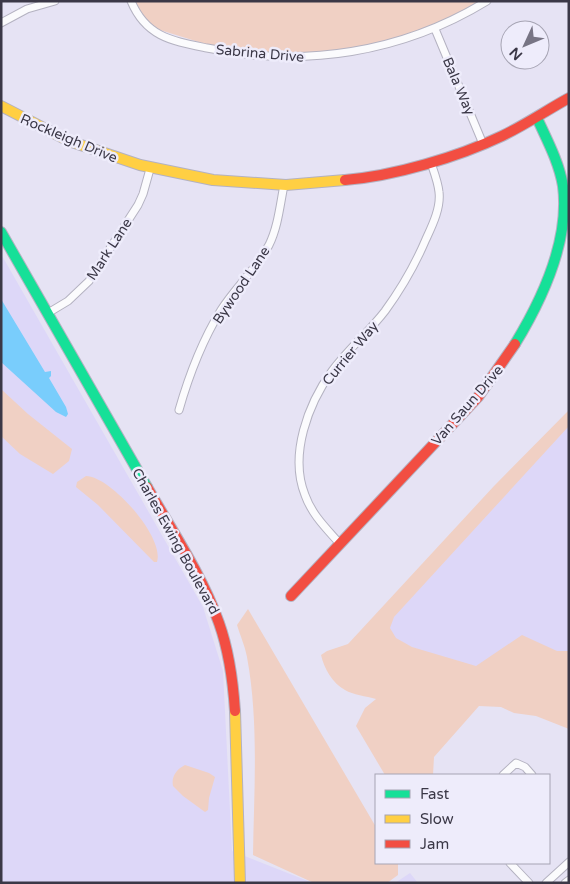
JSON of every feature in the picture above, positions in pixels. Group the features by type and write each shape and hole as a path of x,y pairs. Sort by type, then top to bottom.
{"street":[{"path":"1,23 27,10 55,1"},
{"name":"Sabrina Drive","path":"130,1 142,22 160,36 170,40 188,45 280,58 334,55 384,46 435,29 487,1"},
{"name":"Bala Way","path":"435,29 483,144"},
{"name":"Rockleigh Drive","path":"1,106 88,149 150,169 202,180 284,185 347,181 400,172 431,163 483,144 537,118 569,98"},
{"name":"Van Saun Drive","path":"291,596 478,397 512,352 538,302 563,228 564,205 562,179 557,162 537,118"},
{"name":"Currier Way","path":"340,544 317,517 304,495 299,469 302,438 307,420 322,386 343,357 384,313 410,274 420,254 430,231 439,199 437,183 431,163"},
{"name":"Mark Lane","path":"48,313 68,301 89,281 138,205 150,169"},
{"name":"Bywood Lane","path":"179,410 188,381 209,332 234,291 269,244 276,224 284,185"},
{"name":"Charles Ewing Boulevard","path":"1,232 199,578 221,624 230,658 235,692 240,883"},
{"path":"503,774 516,763 525,767 531,774"},
{"path":"546,883 569,862"},
{"path":"511,864 529,883"},
{"path":"565,883 569,880"}],"shaded area":[{"path":"134,1 479,1 444,24 345,54 244,56 147,26"},
{"path":"1,254 203,607 223,671 232,851 313,883 1,883"},
{"path":"1,389 28,414 72,449 69,461 53,474 20,454 1,436"},
{"path":"569,410 569,426 394,617 390,628 396,638 412,647 476,666 522,635 557,651 569,651 569,729 536,716 514,713 501,707 479,706 434,757 433,774 384,774 356,726 365,708 376,699 352,693 340,687 329,675 321,655 348,644 494,486"},
{"path":"569,423 569,671 474,675 378,632"},
{"path":"86,476 108,486 134,510 153,538 157,551 157,562 154,562 98,505 76,487 77,482"},
{"path":"248,609 375,825 375,864 398,864 398,875 387,883 314,883 253,855 255,756 253,706 247,657 237,625"},
{"path":"185,765 215,777 209,798 208,810 205,812 173,786 175,773"},
{"path":"410,873 418,883 395,883"}],"water":[{"path":"1,299 45,372 51,371 49,378 66,407 68,414 66,417 56,412 1,362"}],"traffic: fast":[{"path":"515,344 544,288 558,248 562,227 563,186 559,168 537,118"},
{"path":"1,232 147,487"}],"traffic: slow":[{"path":"1,106 69,141 140,165 213,180 286,185 345,180"},
{"path":"235,711 240,883"}],"traffic: jam":[{"path":"345,180 405,170 466,151 511,132 569,98"},
{"path":"291,596 478,397 515,344"},
{"path":"147,487 186,554 212,605 228,655 235,711"}]}
